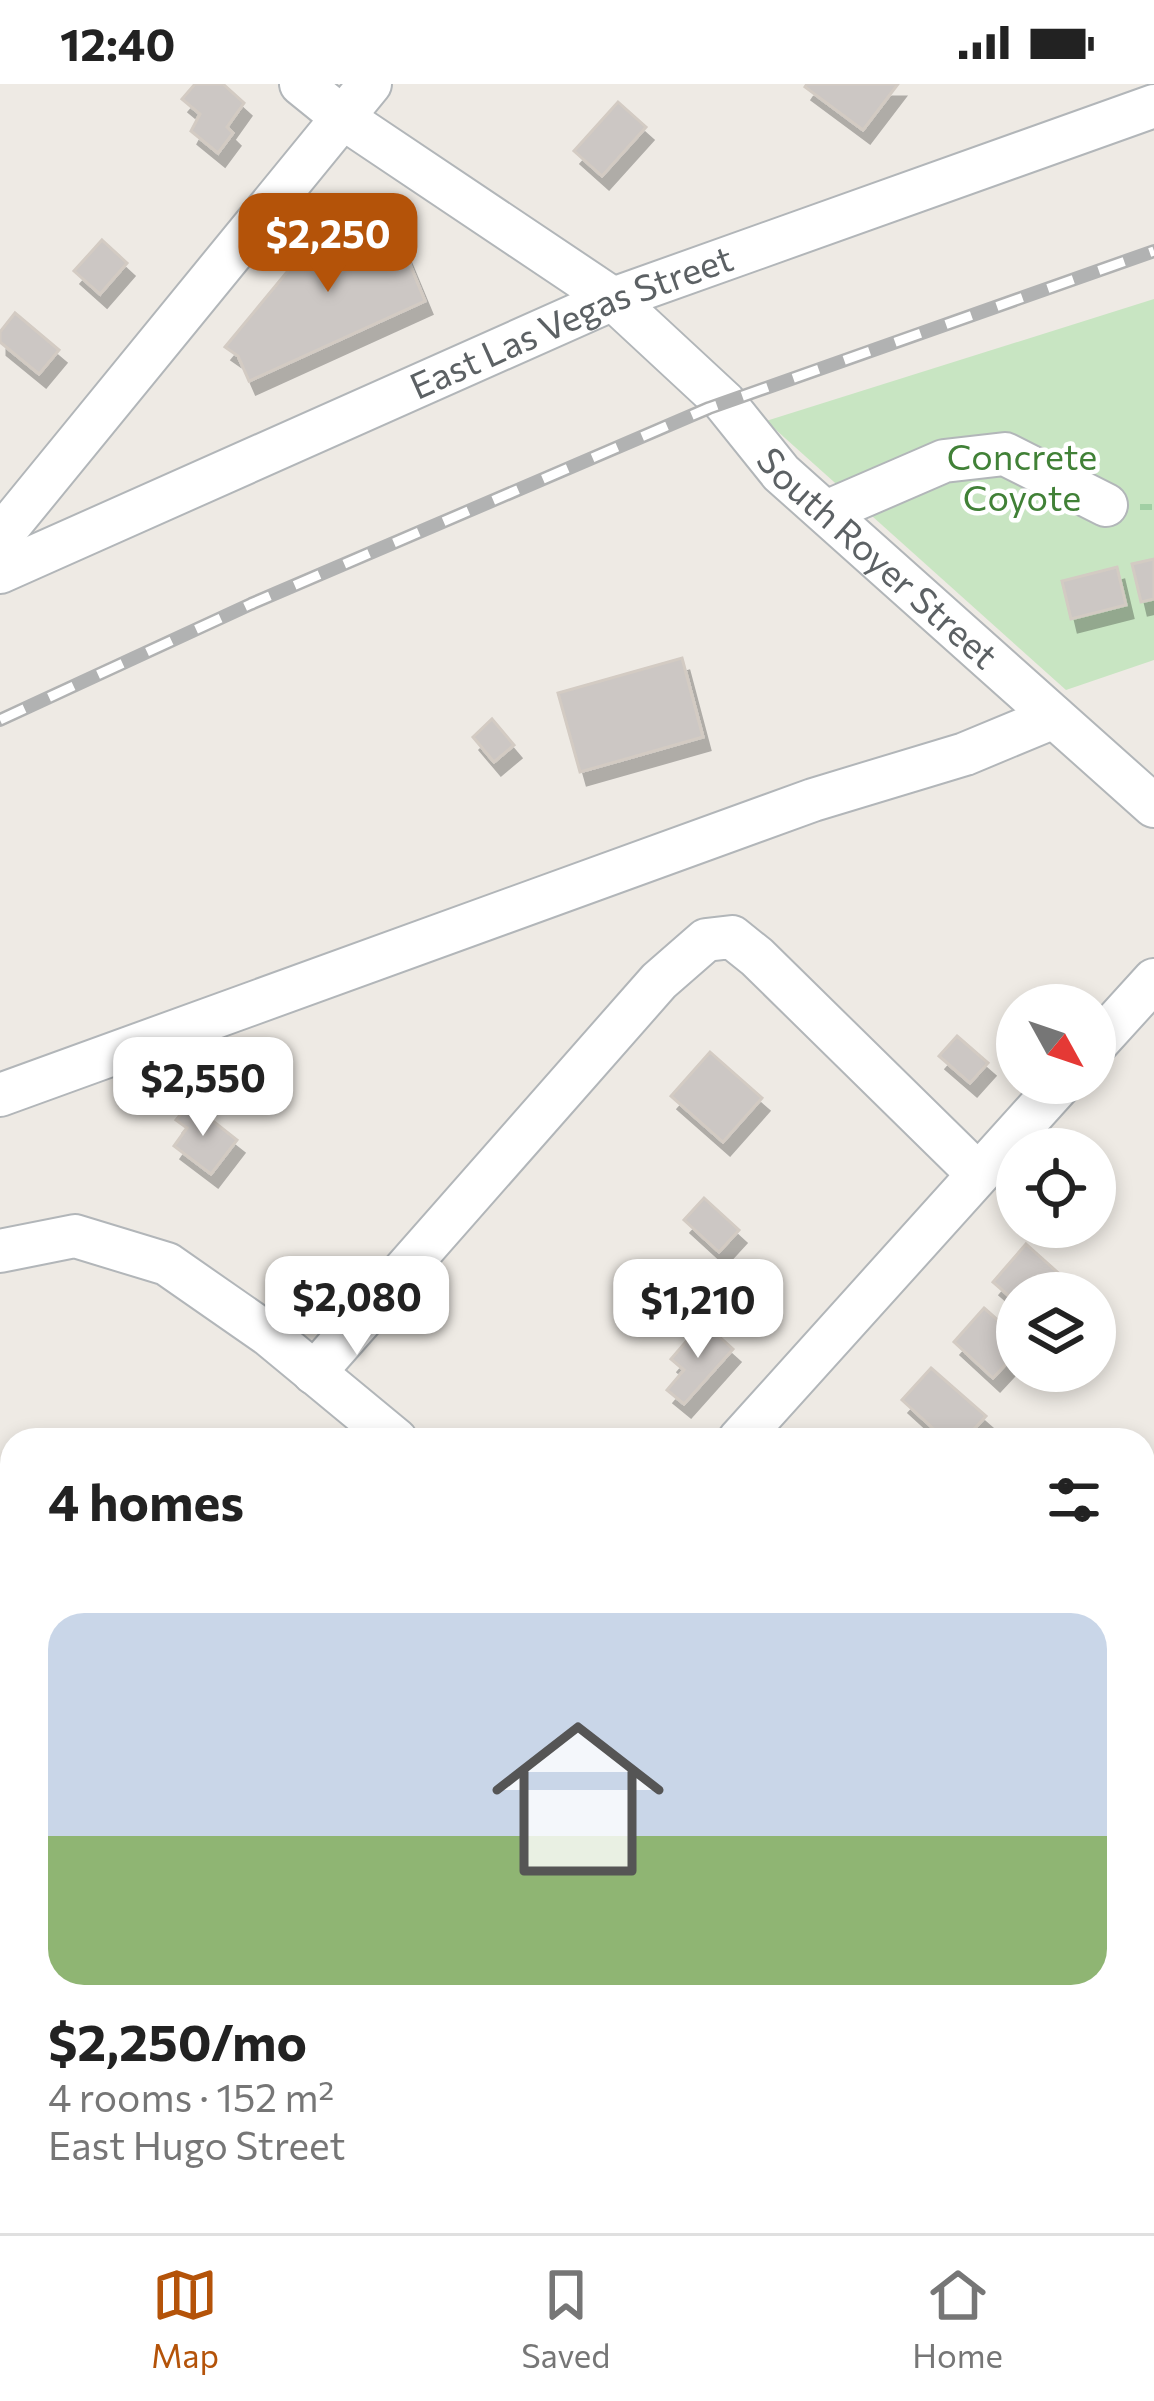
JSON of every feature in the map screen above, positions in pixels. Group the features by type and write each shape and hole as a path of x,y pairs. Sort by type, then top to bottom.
{"street":[{"name":"South Royer Street","path":"301,84 343,118 613,299 724,402 782,473 1154,806"},
{"path":"0,537 370,84"},
{"name":"East Las Vegas Street","path":"0,572 613,299 1154,106"},
{"path":"826,512 944,461 1005,454 1106,505"},
{"path":"0,1095 812,800 965,754 1054,717"},
{"path":"314,1373 659,981 706,940 732,937 757,957 979,1174"},
{"path":"1116,1022 1154,980"},
{"path":"750,1428 1042,1104"},
{"path":"0,1251 75,1236 167,1264 268,1335 381,1428"}],"green space":[{"name":"Concrete Coyote","path":"1154,299 1154,660 1066,690 766,421"}],"building":[{"path":"195,84 223,84 244,103 227,127 233,133 218,153 191,131 200,114 182,99"},
{"path":"807,84 898,84 863,130"},
{"path":"618,102 646,127 602,176 574,151"},
{"path":"344,203 403,248 425,301 249,381 238,356 225,347"},
{"path":"102,240 127,263 100,294 74,271"},
{"path":"15,313 59,350 39,374 0,342 0,332"},
{"path":"1154,559 1154,599 1141,602 1132,564"},
{"path":"1117,567 1126,605 1071,619 1062,581"},
{"path":"682,658 703,737 580,772 558,693"},
{"path":"492,719 514,745 494,762 473,737"},
{"path":"957,1036 988,1063 970,1083 939,1056"},
{"path":"710,1052 762,1098 723,1142 671,1096"},
{"path":"190,1103 237,1140 211,1174 174,1146 187,1128 176,1120"},
{"path":"704,1198 739,1230 719,1252 684,1220"},
{"path":"1023,1248 1030,1248 1057,1272 1002,1272"},
{"path":"984,1308 996,1319 996,1375 993,1378 954,1342"},
{"path":"703,1322 733,1349 684,1404 667,1390 684,1370 671,1359"},
{"path":"931,1368 986,1416 975,1428 933,1428 902,1400"}],"railway":[{"path":"0,720 251,604 709,408 1154,251"}]}
